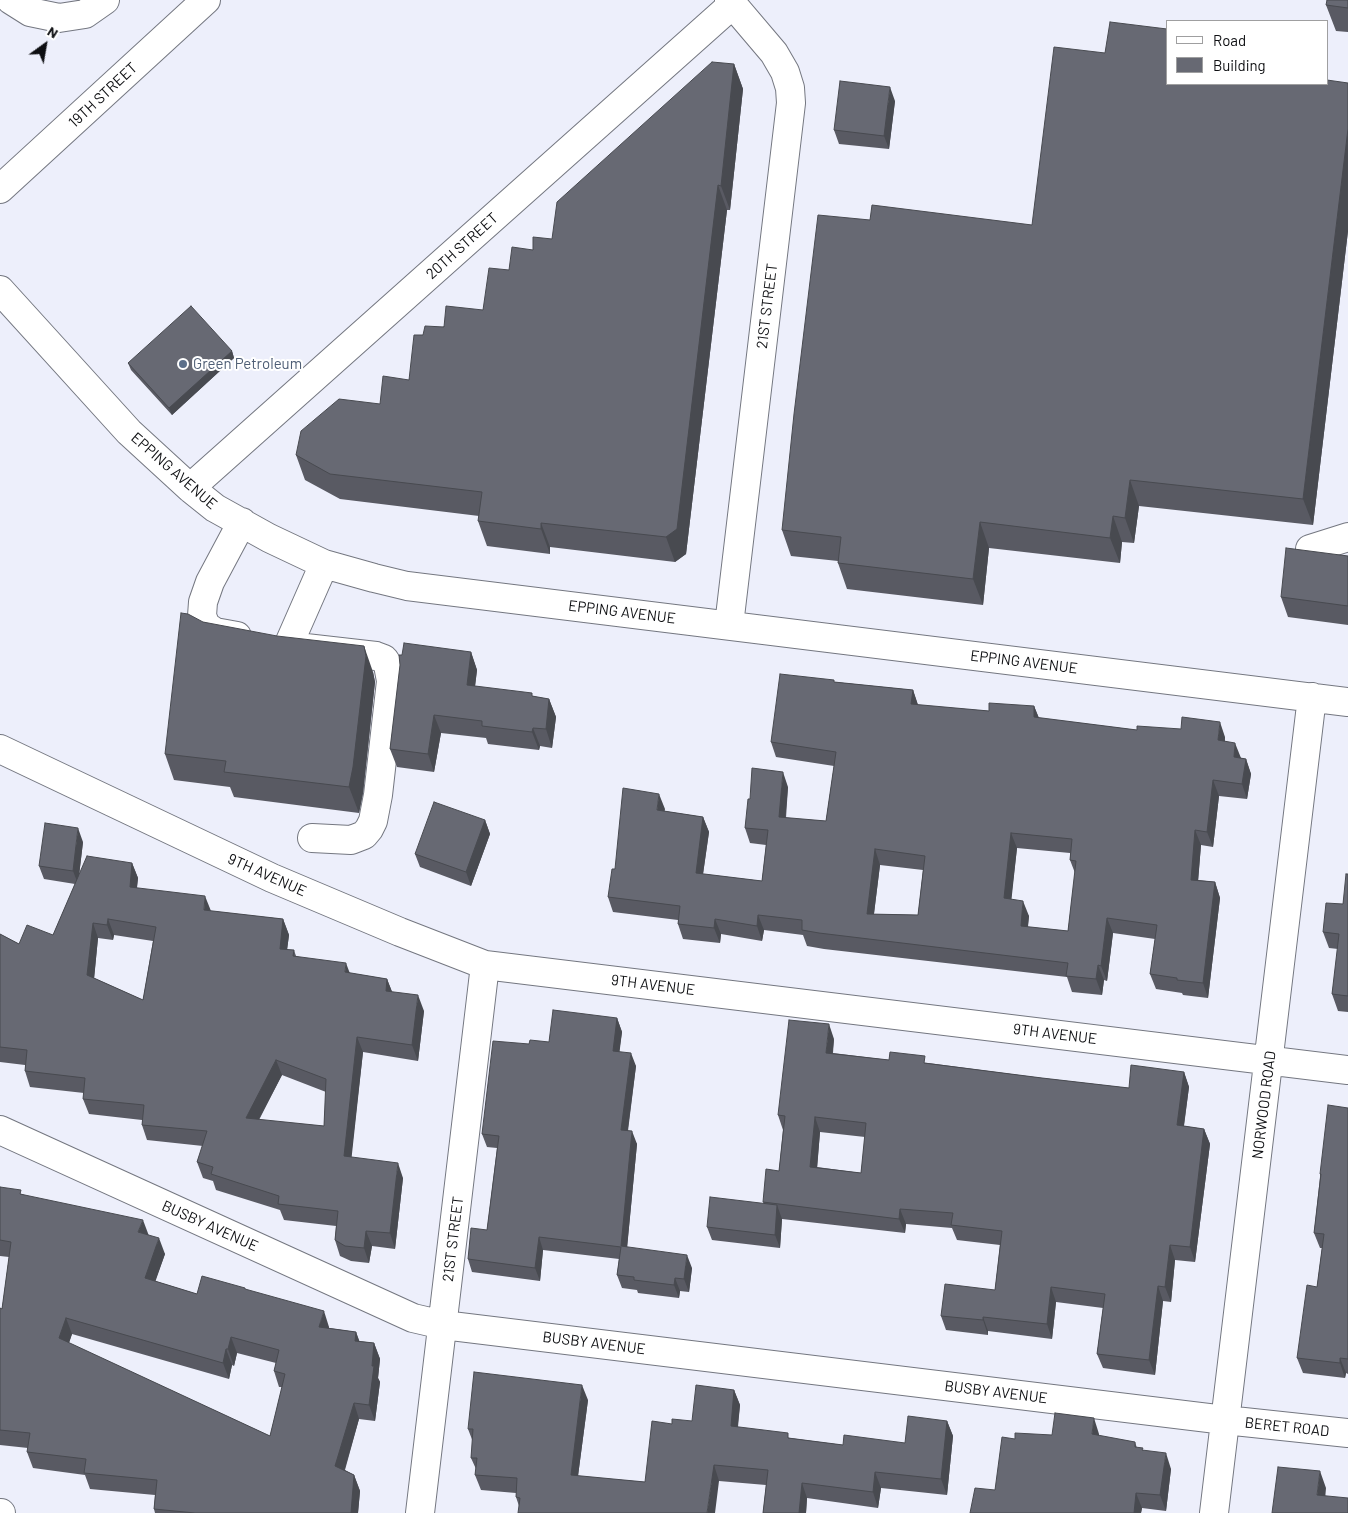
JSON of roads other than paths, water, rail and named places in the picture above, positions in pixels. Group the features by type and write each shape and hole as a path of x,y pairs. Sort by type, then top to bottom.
{"street":[{"path":"11,0 30,12 59,18 84,14 105,0"},
{"name":"19TH STREET","path":"0,189 206,0"},
{"name":"20TH STREET","path":"190,488 731,2"},
{"name":"21ST STREET","path":"729,625 791,103 790,88 785,72 774,53 731,2"},
{"name":"EPPING AVENUE","path":"0,290 129,432 190,488 215,508 270,538 324,564 407,586 1348,702"},
{"path":"242,522 210,582 203,602 202,616 206,626 214,632 288,646 376,656 384,659 390,673 378,795 373,821 369,830 364,835 351,840 312,838"},
{"path":"1310,549 1348,537"},
{"path":"288,646 324,564"},
{"name":"NORWOOD ROAD","path":"1214,1513 1312,697"},
{"name":"9TH AVENUE","path":"0,749 272,878 400,932 485,965 1348,1070"},
{"name":"21ST STREET","path":"420,1513 485,965"},
{"name":"BUSBY AVENUE","path":"0,1130 413,1318 443,1325 1225,1420"},
{"name":"BERET ROAD","path":"1225,1420 1348,1434"}],"place":[{"name":"Green Petroleum","path":"183,364"}]}
